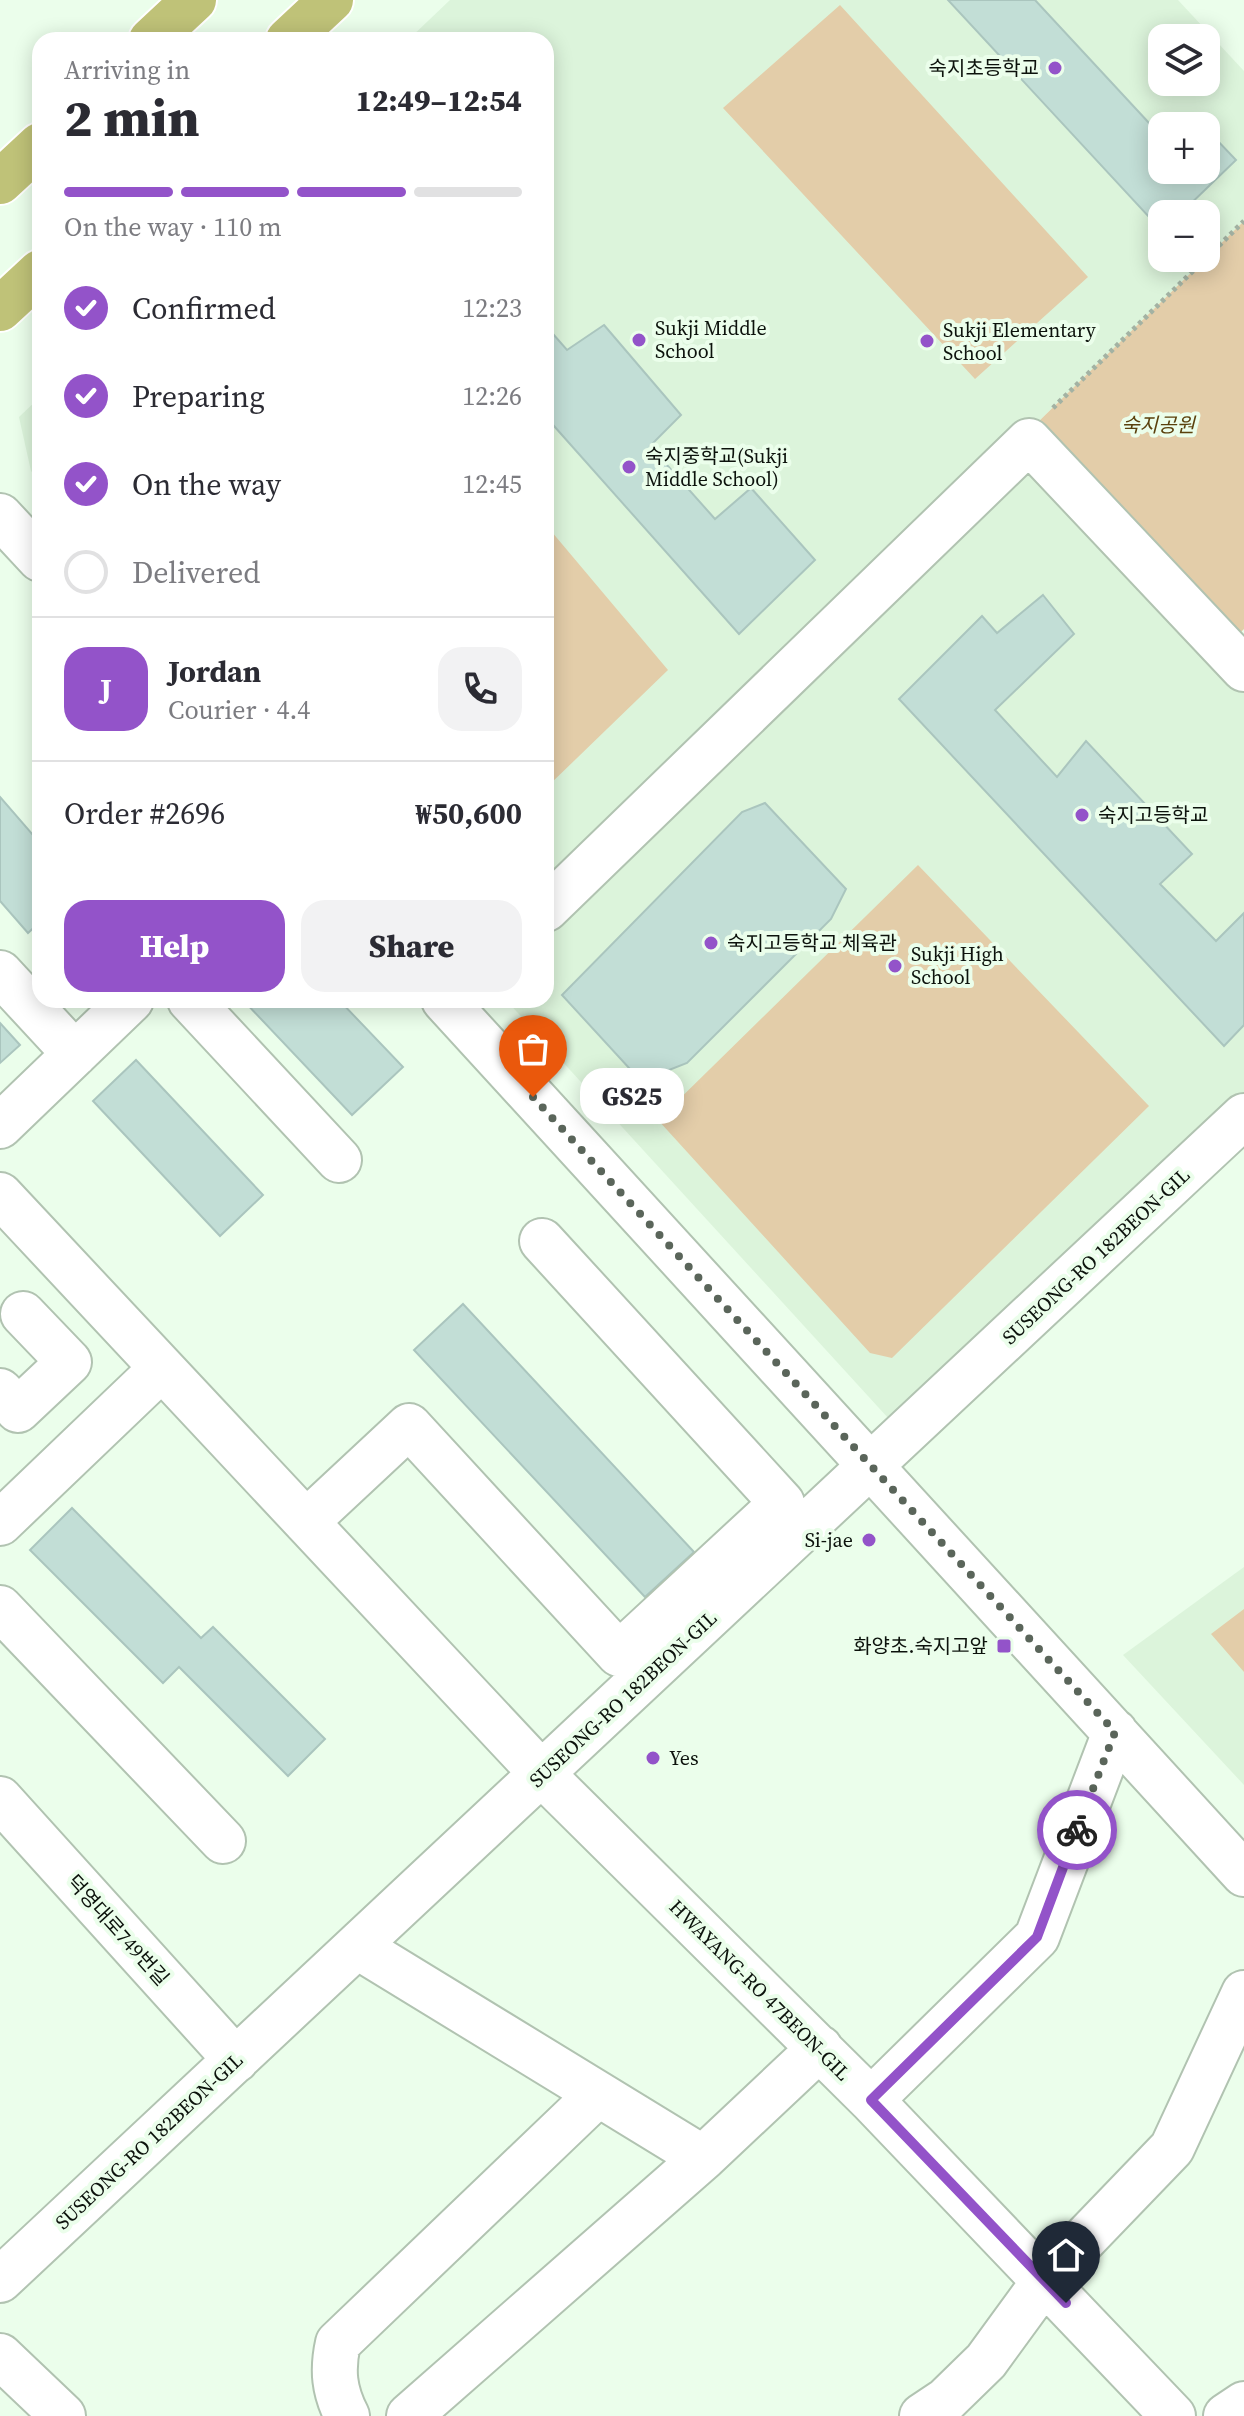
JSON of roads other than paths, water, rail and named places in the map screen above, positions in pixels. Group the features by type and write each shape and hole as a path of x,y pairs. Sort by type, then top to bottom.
{"main road":[{"path":"160,32 194,0"},
{"path":"297,32 331,0"},
{"path":"0,182 32,152"},
{"path":"0,309 32,279"}],"street":[{"path":"554,901 1029,441 1244,669"},
{"path":"0,516 32,550"},
{"path":"0,973 32,1008"},
{"path":"32,1008 75,1054"},
{"path":"0,1126 123,1008"},
{"path":"197,1008 339,1160"},
{"path":"454,1008 1244,1874"},
{"name":"SUSEONG-RO 182BEON-GIL","path":"0,2280 872,1468 1244,1116"},
{"name":"HWAYANG-RO 47BEON-GIL","path":"0,1195 543,1775 820,2048 1173,2416"},
{"path":"306,1522 409,1426 619,1654 782,1503 542,1241"},
{"path":"0,1391 18,1410 69,1362 23,1314"},
{"path":"0,1523 162,1368"},
{"path":"0,1608 223,1841"},
{"path":"871,2100 1037,1937 1115,1732"},
{"name":"덕영대로749번길","path":"0,1799 236,2060"},
{"path":"358,1947 703,2158"},
{"path":"922,2416 946,2400 986,2361 1045,2280 1172,2148 1244,1993"},
{"path":"409,2416 703,2158 820,2048"},
{"path":"347,2416 340,2402 333,2367 338,2343 598,2094"},
{"path":"0,2356 63,2416"},
{"path":"1226,2416 1244,2404"}],"place":[{"name":"숙지초등학교","path":"1055,68"},
{"name":"Sukji Middle School","path":"639,340"},
{"name":"Sukji Elementary School","path":"927,341"},
{"name":"숙지중학교(Sukji Middle School)","path":"629,467"},
{"name":"숙지고등학교","path":"1082,815"},
{"name":"숙지고등학교 체육관","path":"711,943"},
{"name":"Sukji High School","path":"895,966"},
{"name":"GS25","path":"533,1097"},
{"name":"Si-jae","path":"869,1540"},
{"name":"화양초.숙지고앞","path":"1004,1646"},
{"name":"Yes","path":"653,1758"}],"park label":[{"name":"숙지공원","path":"1158,425"}]}
